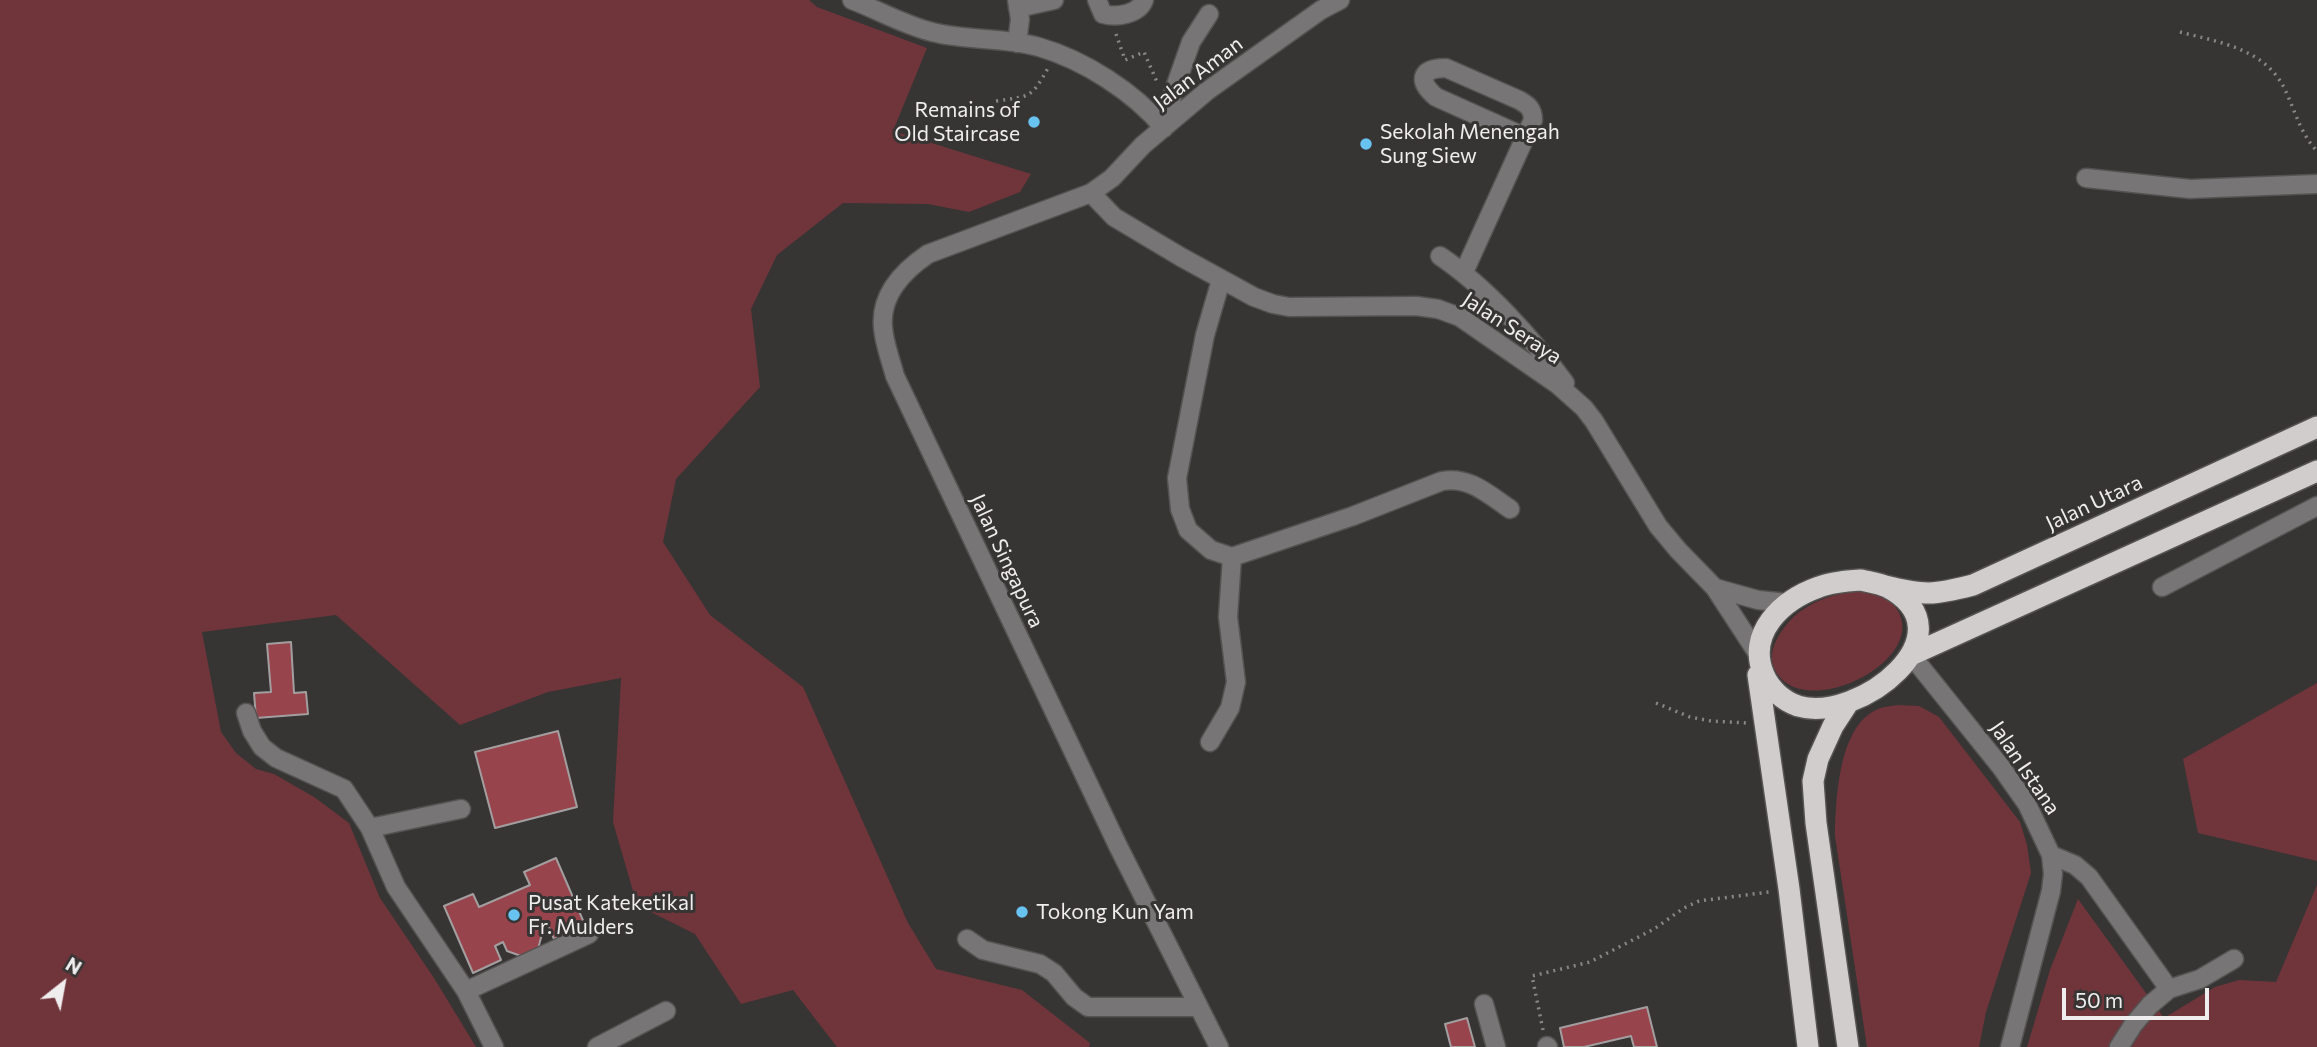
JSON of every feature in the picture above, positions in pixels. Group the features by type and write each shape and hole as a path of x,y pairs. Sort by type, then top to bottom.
{"highway":[{"name":"Jalan Utara","path":"1885,586 1921,595 1973,585 2317,427"},
{"path":"1758,654 1769,686 1782,698 1797,706 1833,708 1848,703 1888,679 1912,655 2317,471"},
{"path":"1808,1047 1789,889 1758,674 1761,638 1774,615 1788,603 1819,587 1861,580 1885,586 1901,597 1914,611 1919,638 1912,655"},
{"path":"1848,703 1833,726 1818,759 1813,781 1816,823 1848,1047"}],"street":[{"path":"852,0 934,33 1039,47 1091,70 1131,94 1149,109 1164,128"},
{"path":"1097,0 1103,14 1109,15 1135,11 1144,0"},
{"name":"Jalan Aman","path":"1091,193 1112,178 1138,150 1207,91 1321,10 1340,0"},
{"path":"1017,43 1020,19 1018,4 1046,1"},
{"path":"1164,128 1191,42 1209,14"},
{"path":"1464,272 1533,120 1533,113 1528,105 1446,68 1435,68 1427,72 1423,80 1425,88 1436,97 1525,137"},
{"path":"2086,178 2190,189 2311,184"},
{"name":"Jalan Seraya","path":"1091,193 1114,217 1254,297 1281,305 1416,306 1438,309 1460,317 1557,384 1584,408 1608,441 1658,526 1715,588 1758,654"},
{"name":"Jalan Singapura","path":"1091,193 928,254 895,282 886,304 883,326 895,376 1118,846 1219,1047"},
{"path":"1440,256 1464,272 1543,353 1584,408"},
{"path":"1221,280 1205,335 1177,478 1180,509 1188,530 1211,550 1232,557 1454,479 1468,481 1510,509"},
{"path":"2162,587 2317,506"},
{"path":"1210,742 1230,708 1236,682 1228,617 1232,557"},
{"path":"1715,588 1758,600 1788,603"},
{"name":"Jalan Istana","path":"1912,655 2028,804 2051,855 2051,891 2010,1047"},
{"path":"246,713 252,732 262,747 276,758 344,789 370,828 396,887 466,990 494,1047"},
{"path":"370,828 461,809"},
{"path":"2051,855 2075,865 2090,877 2169,989"},
{"path":"466,990 589,934"},
{"path":"967,939 983,950 1040,964 1054,972 1074,997 1088,1007 1197,1007"},
{"path":"2119,1047 2151,1004 2169,989 2200,979 2234,958"},
{"path":"1484,1003 1496,1047"},
{"path":"597,1047 666,1011"}],"path":[{"path":"1109,15 1125,60 1144,52 1154,75"},
{"path":"2180,32 2246,50 2268,66 2283,85 2308,142 2317,151"},
{"path":"996,101 1028,96 1036,90 1056,54"},
{"path":"1656,703 1690,717 1754,724"},
{"path":"1548,1046 1534,996 1532,976 1590,962 1654,929 1699,901 1789,889"}],"shaded area":[{"path":"0,0 809,0 817,7 927,48 893,131 1031,174 1020,192 969,212 928,204 843,203 777,255 751,309 760,387 676,479 663,542 710,615 803,687 908,923 936,969 1022,990 1090,1043 1089,1047 837,1047 793,990 741,1004 695,934 637,905 613,822 621,678 548,692 460,725 336,615 202,632 221,732 236,753 256,769 274,774 314,797 349,823 380,898 476,1047 0,1047"},
{"path":"1864,591 1882,596 1893,604 1902,627 1897,646 1882,664 1861,678 1837,687 1813,691 1792,686 1776,672 1772,658 1774,645 1794,617 1826,598"},
{"path":"2317,683 2317,861 2198,833 2183,759"},
{"path":"1897,705 1919,706 1939,717 2020,822 2027,845 2031,873 1986,1012 1979,1047 1867,1047 1835,836 1836,804 1842,766 1854,732 1863,719 1876,710"},
{"path":"2317,885 2317,1047 2027,1047 2050,970 2078,899 2164,1018 2215,987 2239,980 2276,982"}],"building":[{"path":"291,642 294,693 306,692 308,714 256,718 254,693 271,692 267,644"},
{"path":"558,731 577,807 495,828 475,752"},
{"name":"Pusat Kateketikal Fr. Mulders","path":"556,858 585,925 554,939 547,923 539,927 542,934 538,949 521,956 507,951 503,942 495,946 501,960 473,973 444,906 473,894 479,907 530,885 524,872"},
{"path":"1647,1007 1657,1047 1634,1047 1631,1036 1584,1047 1564,1047 1560,1028"},
{"path":"1467,1018 1475,1047 1451,1047 1445,1024"}],"place":[{"name":"Remains of Old Staircase","path":"1034,122"},
{"name":"Sekolah Menengah Sung Siew","path":"1366,144"},
{"name":"Tokong Kun Yam","path":"1022,912"},
{"name":"Pusat Kateketikal Fr. Mulders","path":"514,915"}]}
